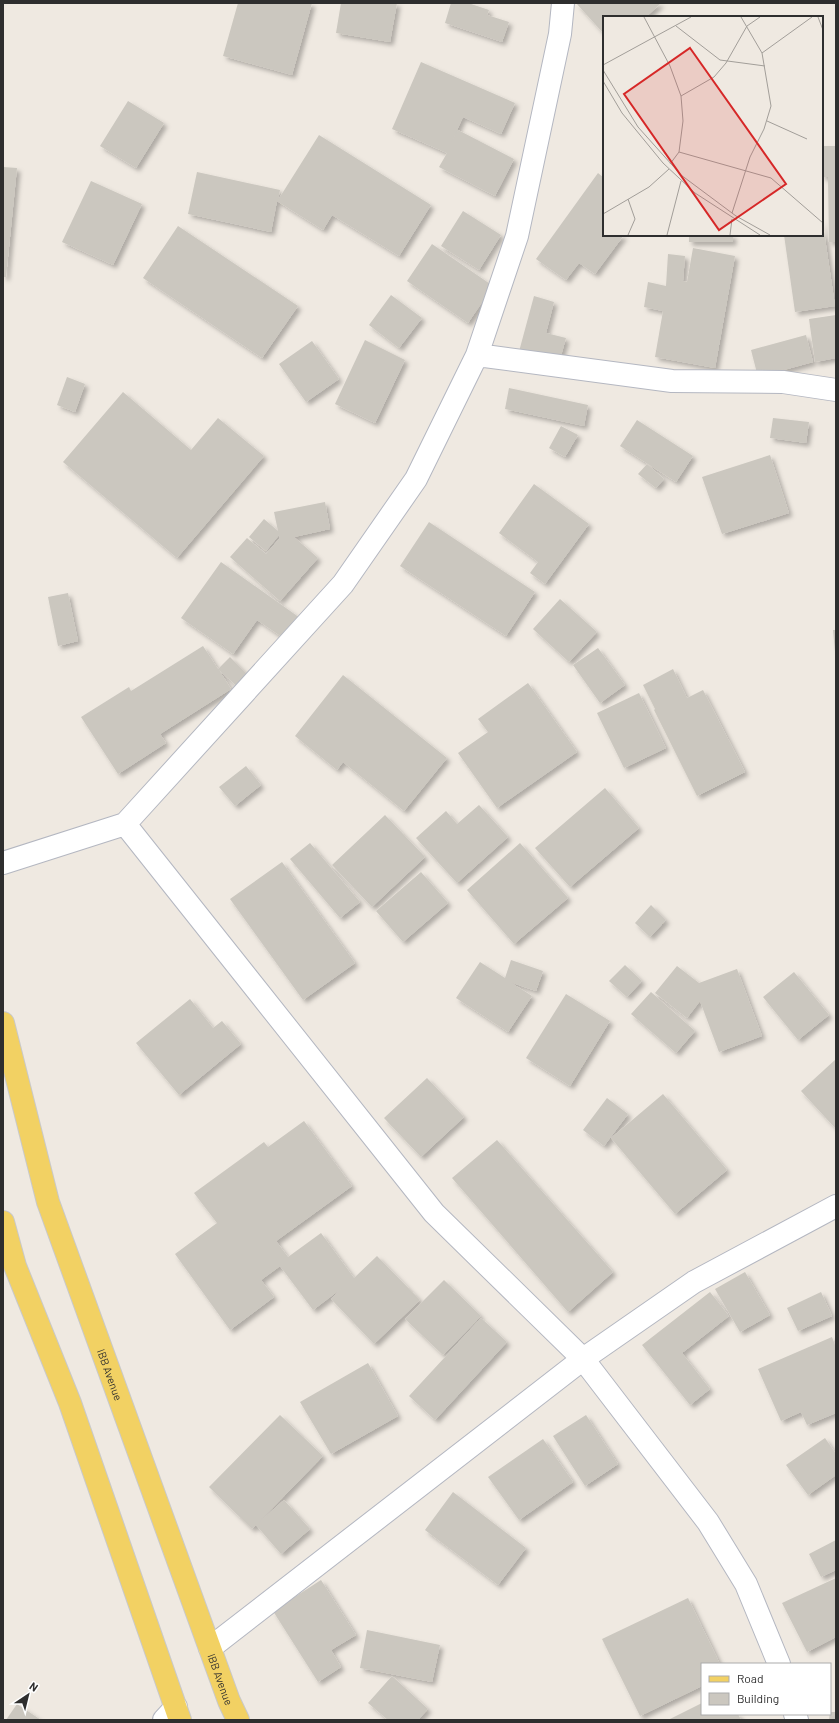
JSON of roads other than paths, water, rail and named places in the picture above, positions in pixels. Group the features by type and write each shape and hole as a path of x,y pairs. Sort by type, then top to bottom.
{"main road":[{"name":"IBB Avenue","path":"3,1023 48,1202 210,1648 238,1720"},
{"path":"3,1222 15,1266 70,1403 173,1716"}],"street":[{"path":"3,863 125,824 343,584 416,479 478,355 518,236 560,34 563,3"},
{"path":"478,355 672,382 783,382 836,390"},
{"path":"125,824 434,1213 584,1360 708,1522 746,1584 779,1663"},
{"path":"210,1648 584,1360 694,1282 836,1206"}]}
